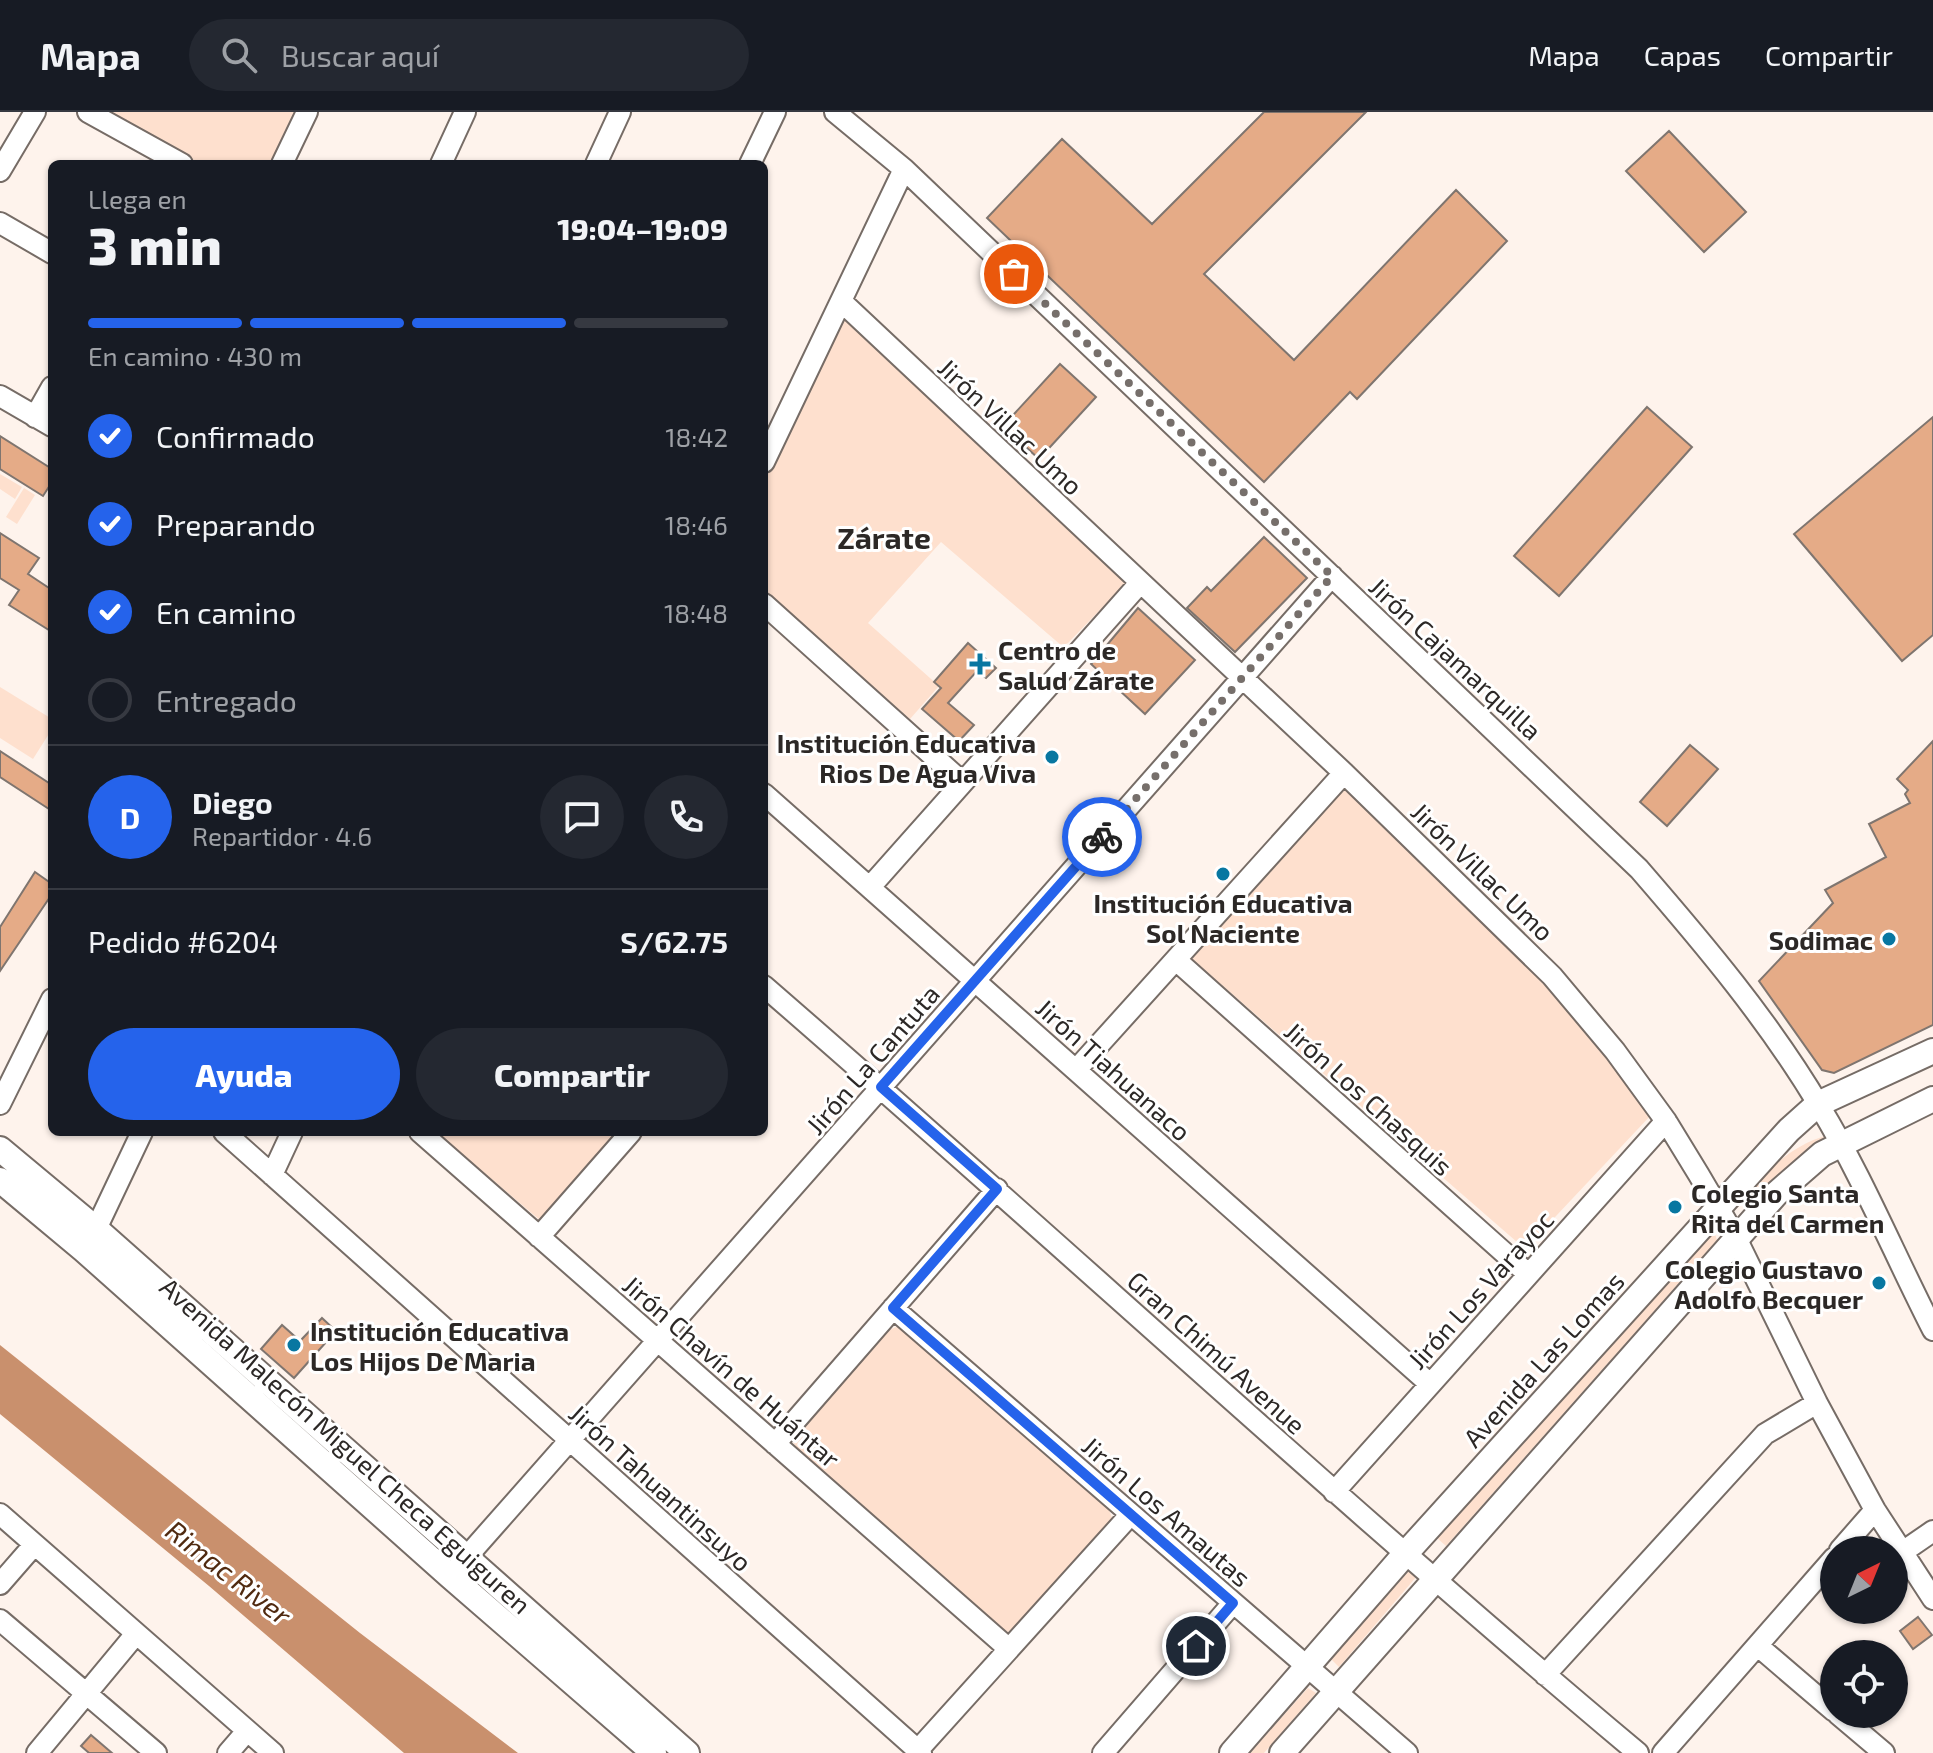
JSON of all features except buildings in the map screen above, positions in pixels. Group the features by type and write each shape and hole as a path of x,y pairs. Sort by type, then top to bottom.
{"main road":[{"name":"Avenida Las Lomas","path":"1232,1753 1406,1553 1789,1130 1818,1104 1933,1051"},
{"path":"1890,1072 1892,1094 1909,1110"},
{"path":"1282,1753 1736,1238 1802,1169 1841,1143 1933,1099"},
{"name":"Avenida Malecón Miguel Checa Eguiguren","path":"0,1149 96,1229 687,1753"},
{"name":"Avenida Malecón Miguel Checa Eguiguren","path":"0,1180 84,1250 654,1753"}],"street":[{"path":"0,171 35,112"},
{"path":"88,112 175,160"},
{"path":"284,160 307,112"},
{"path":"443,160 465,112"},
{"path":"598,160 620,112"},
{"path":"752,160 775,112"},
{"name":"Jirón Cajamarquilla","path":"835,112 904,169 1639,869 1731,978 1818,1104 1841,1143 1933,1330"},
{"path":"768,454 904,169"},
{"path":"0,223 48,251"},
{"name":"Jirón Villac Umo","path":"842,302 1344,773 1552,976 1615,1051 1666,1121 1736,1238 1817,1403 1891,1536"},
{"path":"0,396 44,421"},
{"name":"Jirón La Cantuta","path":"450,1576 1332,576"},
{"path":"870,887 1140,583"},
{"path":"768,608 962,782"},
{"path":"1076,1070 1344,773"},
{"name":"Jirón Tiahuanaco","path":"768,798 1430,1384"},
{"name":"Jirón Los Chasquis","path":"1176,960 1528,1274"},
{"name":"Gran Chimú Avenue","path":"768,989 997,1189 1334,1492 1638,1753"},
{"path":"0,1104 48,1008"},
{"path":"0,1081 21,1065"},
{"name":"Jirón Los Varayoc","path":"1334,1492 1666,1121"},
{"path":"96,1229 140,1136"},
{"name":"Jirón Tahuantinsuyo","path":"228,1136 919,1752"},
{"path":"272,1175 290,1136"},
{"name":"Jirón Chavín de Huántar","path":"425,1136 1009,1649"},
{"path":"539,1237 627,1136"},
{"path":"775,1444 997,1189"},
{"name":"Jirón Los Amautas","path":"893,1308 1407,1753"},
{"path":"1545,1675 1765,1434 1817,1403"},
{"path":"1852,1536 1875,1510"},
{"path":"0,1514 273,1753"},
{"path":"919,1752 1131,1514"},
{"path":"1908,1548 1933,1531"},
{"path":"0,1584 34,1545"},
{"name":"Jirón Villac Umo","path":"1908,1563 1933,1599"},
{"path":"1663,1753 1820,1574"},
{"path":"1103,1753 1233,1603"},
{"path":"0,1620 156,1753"},
{"path":"37,1753 135,1635"},
{"path":"1758,1646 1820,1698"},
{"path":"1855,1728 1884,1753"},
{"path":"228,1753 247,1731"}],"shaded area":[{"path":"103,112 298,112 275,160 188,160"},
{"path":"845,315 1128,581 1062,646 941,542 868,623 939,686 910,719 768,595 768,471"},
{"path":"0,474 22,487 15,499 0,489"},
{"path":"24,488 35,495 17,524 6,517"},
{"path":"0,687 48,717 48,735 33,759 0,738"},
{"path":"1344,788 1511,947 1584,1029 1652,1114 1525,1249 1192,959"},
{"path":"1828,1135 1794,1161 1746,1209 1741,1197 1771,1168 1791,1152"},
{"path":"441,1136 619,1136 541,1221"},
{"path":"1713,1228 1717,1240 1446,1546 1437,1538"},
{"path":"896,1327 904,1329 1109,1510 1112,1518 1110,1525 1016,1629 1008,1632 1000,1628 798,1450 793,1442 887,1331"},
{"path":"1410,1570 1417,1576 1339,1667 1330,1658"},
{"path":"1308,1688 1316,1693 1264,1753 1250,1753"}],"water":[{"name":"Rimac River","path":"0,1345 360,1633 518,1753 404,1753 209,1586 0,1414"}],"way so far":[{"path":"1014,274 1332,576 1102,837"}],"place":[{"name":"Centro de Salud Zárate","path":"980,664"},
{"name":"Institución Educativa Rios De Agua Viva","path":"1052,757"},
{"name":"Institución Educativa Sol Naciente","path":"1223,874"},
{"name":"Sodimac","path":"1889,939"},
{"name":"Colegio Santa Rita del Carmen","path":"1675,1207"},
{"name":"Colegio Gustavo Adolfo Becquer","path":"1879,1283"},
{"name":"Institución Educativa Los Hijos De Maria","path":"294,1345"}],"district":[{"name":"Zárate","path":"884,537"}],"route":[{"path":"1102,837 881,1087 997,1189 893,1308 1233,1603 1196,1646"}]}
